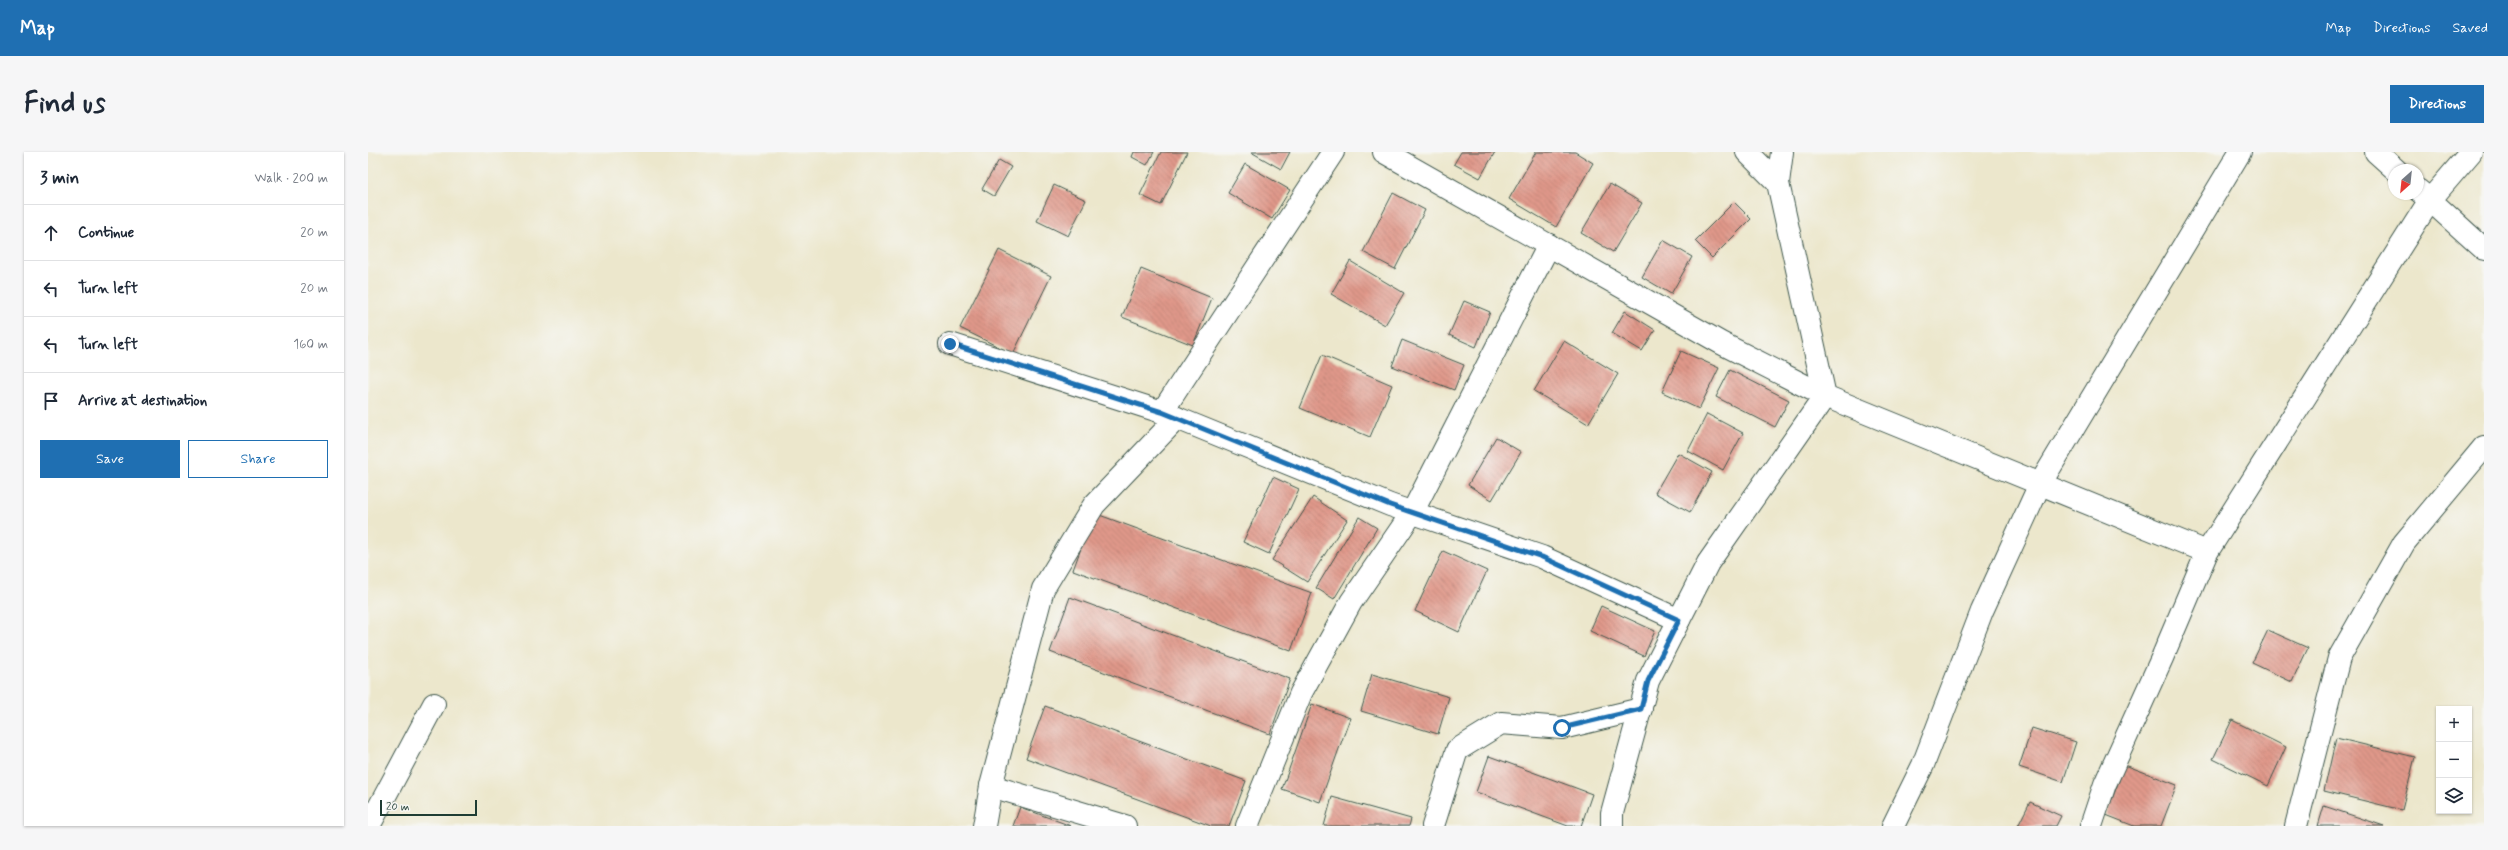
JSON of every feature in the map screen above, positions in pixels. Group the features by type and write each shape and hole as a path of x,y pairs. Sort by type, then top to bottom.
{"street":[{"path":"984,826 991,786 1043,589 1094,505 1170,415 1333,152"},
{"path":"1384,152 1419,162 1548,245 1721,343 1825,396 2207,552"},
{"path":"1747,152 1778,183"},
{"path":"1612,826 1612,814 1648,681 1708,563 1825,396 1778,183 1782,152"},
{"path":"1893,826 1923,764 1982,611 2040,484 2240,152"},
{"path":"2376,152 2389,164"},
{"path":"2471,152 2424,195 2484,250"},
{"path":"2091,826 2105,784 2162,658 2207,552 2421,200"},
{"path":"1247,826 1301,693 1351,602 1412,513 1548,245"},
{"path":"950,344 1170,415 1412,513 1542,557 1679,620"},
{"path":"2296,826 2339,658 2404,543 2484,447"},
{"path":"369,826 434,704"},
{"path":"1433,826 1457,750 1501,723 1562,728 1641,709"},
{"path":"991,786 1125,826"}],"building":[{"path":"1134,152 1154,152 1147,165 1132,157"},
{"path":"1161,152 1187,152 1161,205 1140,195"},
{"path":"1251,152 1290,152 1281,169"},
{"path":"1461,152 1495,152 1480,178 1454,164"},
{"path":"1536,152 1575,152 1593,163 1556,227 1509,199"},
{"path":"999,160 1011,167 994,196 982,189"},
{"path":"1245,164 1290,190 1272,219 1228,193"},
{"path":"1610,184 1642,203 1613,252 1581,233"},
{"path":"1054,185 1086,200 1068,236 1037,221"},
{"path":"1393,193 1425,210 1395,269 1363,252"},
{"path":"1734,202 1751,219 1712,258 1695,241"},
{"path":"1663,240 1692,257 1671,294 1642,277"},
{"path":"999,250 1051,276 1013,354 960,328"},
{"path":"1350,261 1404,293 1385,325 1331,294"},
{"path":"1141,269 1212,298 1193,345 1122,317"},
{"path":"1464,301 1490,312 1476,347 1449,335"},
{"path":"1625,311 1655,330 1642,351 1612,333"},
{"path":"1402,340 1464,365 1454,390 1392,366"},
{"path":"1564,341 1618,374 1588,424 1534,391"},
{"path":"1681,351 1719,368 1699,409 1662,392"},
{"path":"1322,355 1392,385 1370,437 1300,408"},
{"path":"1730,370 1789,400 1775,427 1716,397"},
{"path":"1707,414 1743,433 1723,470 1688,451"},
{"path":"1496,437 1521,452 1492,500 1468,485"},
{"path":"1678,453 1712,472 1690,512 1655,493"},
{"path":"1273,477 1299,489 1269,554 1243,542"},
{"path":"1313,497 1347,520 1307,582 1272,560"},
{"path":"1094,513 1312,593 1291,651 1073,570"},
{"path":"1359,517 1377,528 1334,599 1316,588"},
{"path":"1443,551 1487,571 1459,632 1415,611"},
{"path":"1070,597 1290,679 1270,734 1050,652"},
{"path":"1601,606 1655,631 1644,656 1590,631"},
{"path":"2268,630 2308,648 2292,682 2252,663"},
{"path":"1372,674 1449,697 1438,734 1361,711"},
{"path":"1312,704 1350,718 1320,802 1282,789"},
{"path":"1045,706 1246,781 1229,826 1211,826 1026,758"},
{"path":"2232,720 2286,747 2268,786 2213,759"},
{"path":"2032,728 2076,742 2063,782 2019,767"},
{"path":"2336,738 2415,757 2402,810 2324,791"},
{"path":"1489,756 1592,794 1581,826 1568,826 1476,792"},
{"path":"2125,765 2177,785 2161,826 2134,826 2106,815"},
{"path":"1332,797 1411,819 1409,826 1324,826"},
{"path":"2030,802 2061,816 2056,826 2018,826"},
{"path":"2324,806 2384,826 2318,826"},
{"path":"1020,807 1071,826 1013,826"}],"route":[{"path":"950,344 1162,412 1390,505 1542,557 1679,620 1648,681 1641,709 1562,728"}]}
